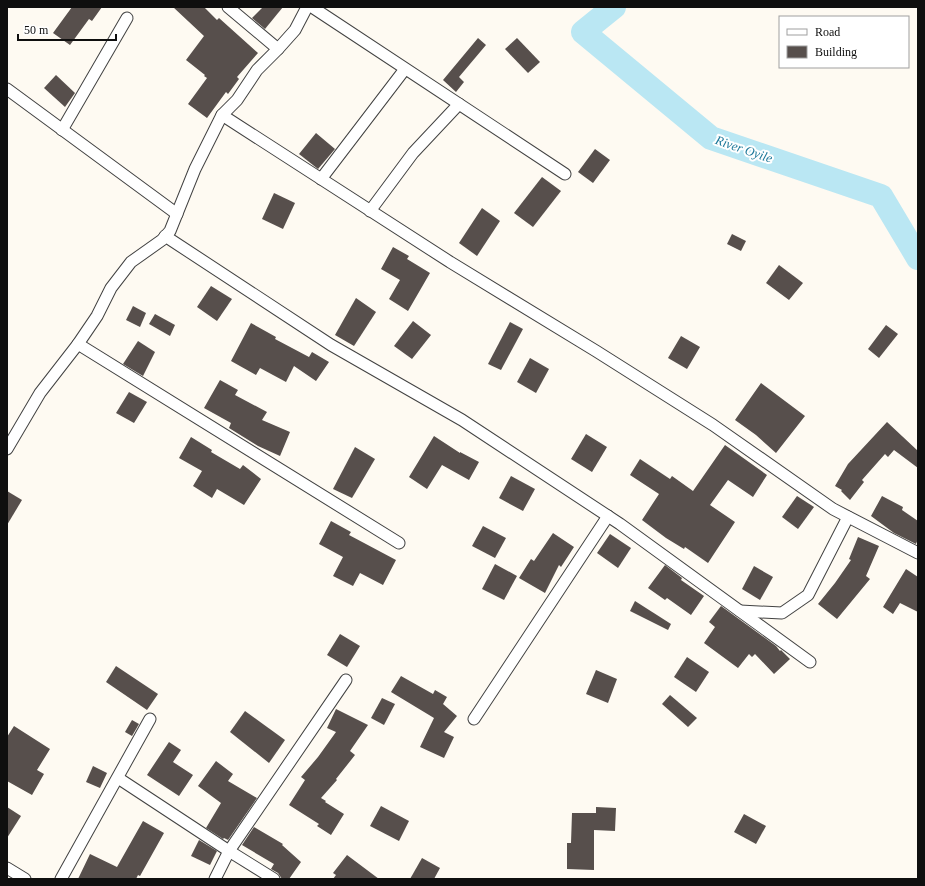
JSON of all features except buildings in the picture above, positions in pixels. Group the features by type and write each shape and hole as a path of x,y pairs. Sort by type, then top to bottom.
{"street":[{"path":"228,7 278,49"},
{"path":"7,450 40,393 78,344 97,316 111,288 131,262 170,231 195,169 222,115 237,100 257,70 295,30 308,7"},
{"path":"312,7 565,174"},
{"path":"62,130 127,18"},
{"path":"321,179 405,69"},
{"path":"7,89 177,214"},
{"path":"370,211 412,153 459,104"},
{"path":"222,115 450,262 596,351 713,425 833,509 918,553"},
{"path":"165,236 331,345 462,420 608,516 810,662"},
{"path":"78,344 399,543"},
{"path":"474,720 608,516"},
{"path":"740,611 782,613 808,595 848,517"},
{"path":"215,879 229,852 346,680"},
{"path":"61,879 150,719"},
{"path":"118,778 229,852 274,879"},
{"path":"7,868 25,879"}],"waterway":[{"name":"River Oyile","path":"614,7 583,32 711,138 881,196 918,258"}]}
